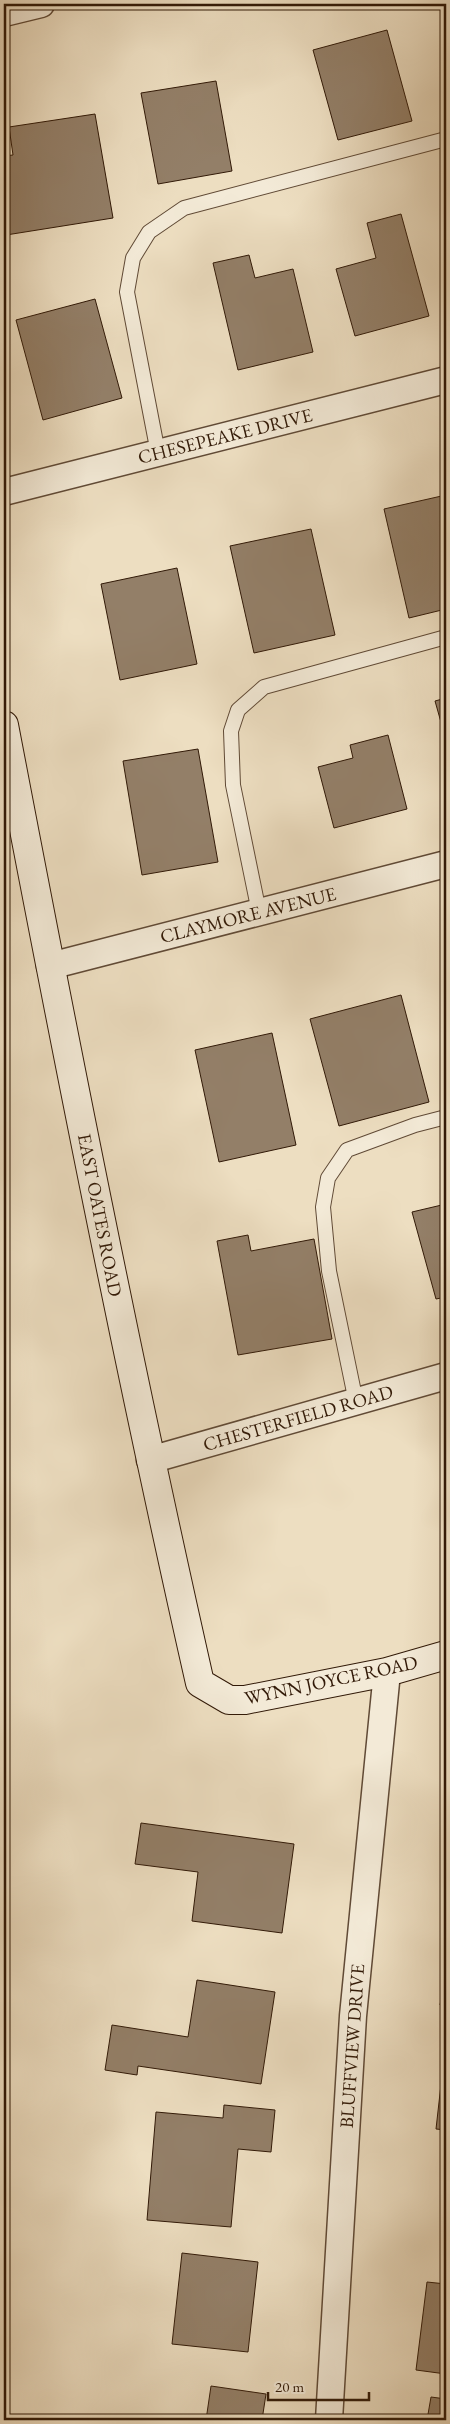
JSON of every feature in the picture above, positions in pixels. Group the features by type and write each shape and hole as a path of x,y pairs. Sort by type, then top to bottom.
{"street":[{"path":"4,13 41,4"},
{"name":"CHESEPEAKE DRIVE","path":"4,492 446,380"},
{"name":"EAST OATES ROAD","path":"4,725 50,966 150,1460 200,1683 217,1695"},
{"name":"CLAYMORE AVENUE","path":"50,966 446,864"},
{"name":"CHESTERFIELD ROAD","path":"150,1460 446,1376"},
{"name":"WYNN JOYCE ROAD","path":"217,1695 229,1700 245,1700 387,1672 446,1655"},
{"name":"BLUFFVIEW DRIVE","path":"329,2420 353,2016 387,1672"}],"lane":[{"path":"158,453 126,292 132,258 149,232 184,208 446,140"},
{"path":"259,912 234,785 231,731 238,710 264,688 446,637"},
{"path":"356,1402 329,1272 323,1207 328,1178 347,1150 415,1125 446,1117"}],"building":[{"path":"387,30 412,121 338,140 313,50"},
{"path":"216,81 232,171 158,184 141,93"},
{"path":"95,114 113,218 6,235 4,156 13,155 9,127"},
{"path":"401,214 429,316 355,336 336,269 376,258 367,223"},
{"path":"249,255 255,278 293,269 313,352 238,370 213,263"},
{"path":"95,299 122,398 43,420 16,320"},
{"path":"446,495 446,609 409,618 384,509"},
{"path":"311,529 335,635 254,653 230,546"},
{"path":"177,568 197,664 120,680 101,584"},
{"path":"446,698 446,740 435,701"},
{"path":"388,735 407,809 334,828 318,767 353,758 350,745"},
{"path":"198,749 218,862 142,875 123,761"},
{"path":"401,995 429,1102 339,1126 310,1019"},
{"path":"272,1033 296,1145 219,1162 195,1050"},
{"path":"446,1204 446,1297 436,1299 412,1212"},
{"path":"248,1235 251,1251 314,1239 332,1339 238,1355 217,1241"},
{"path":"141,1823 294,1844 282,1933 192,1921 198,1872 135,1864"},
{"path":"446,1973 446,2006 440,2005"},
{"path":"197,1980 275,1992 261,2084 138,2066 137,2075 105,2070 112,2025 188,2037"},
{"path":"446,2040 446,2130 436,2129"},
{"path":"224,2105 275,2110 271,2152 238,2149 231,2227 147,2220 156,2112 223,2118"},
{"path":"182,2253 258,2262 248,2352 172,2344"},
{"path":"427,2282 446,2284 446,2374 416,2370"},
{"path":"211,2386 266,2394 262,2420 206,2420"},
{"path":"431,2397 446,2399 446,2420 427,2420"},
{"path":"97,2415 133,2420 96,2420"}]}
